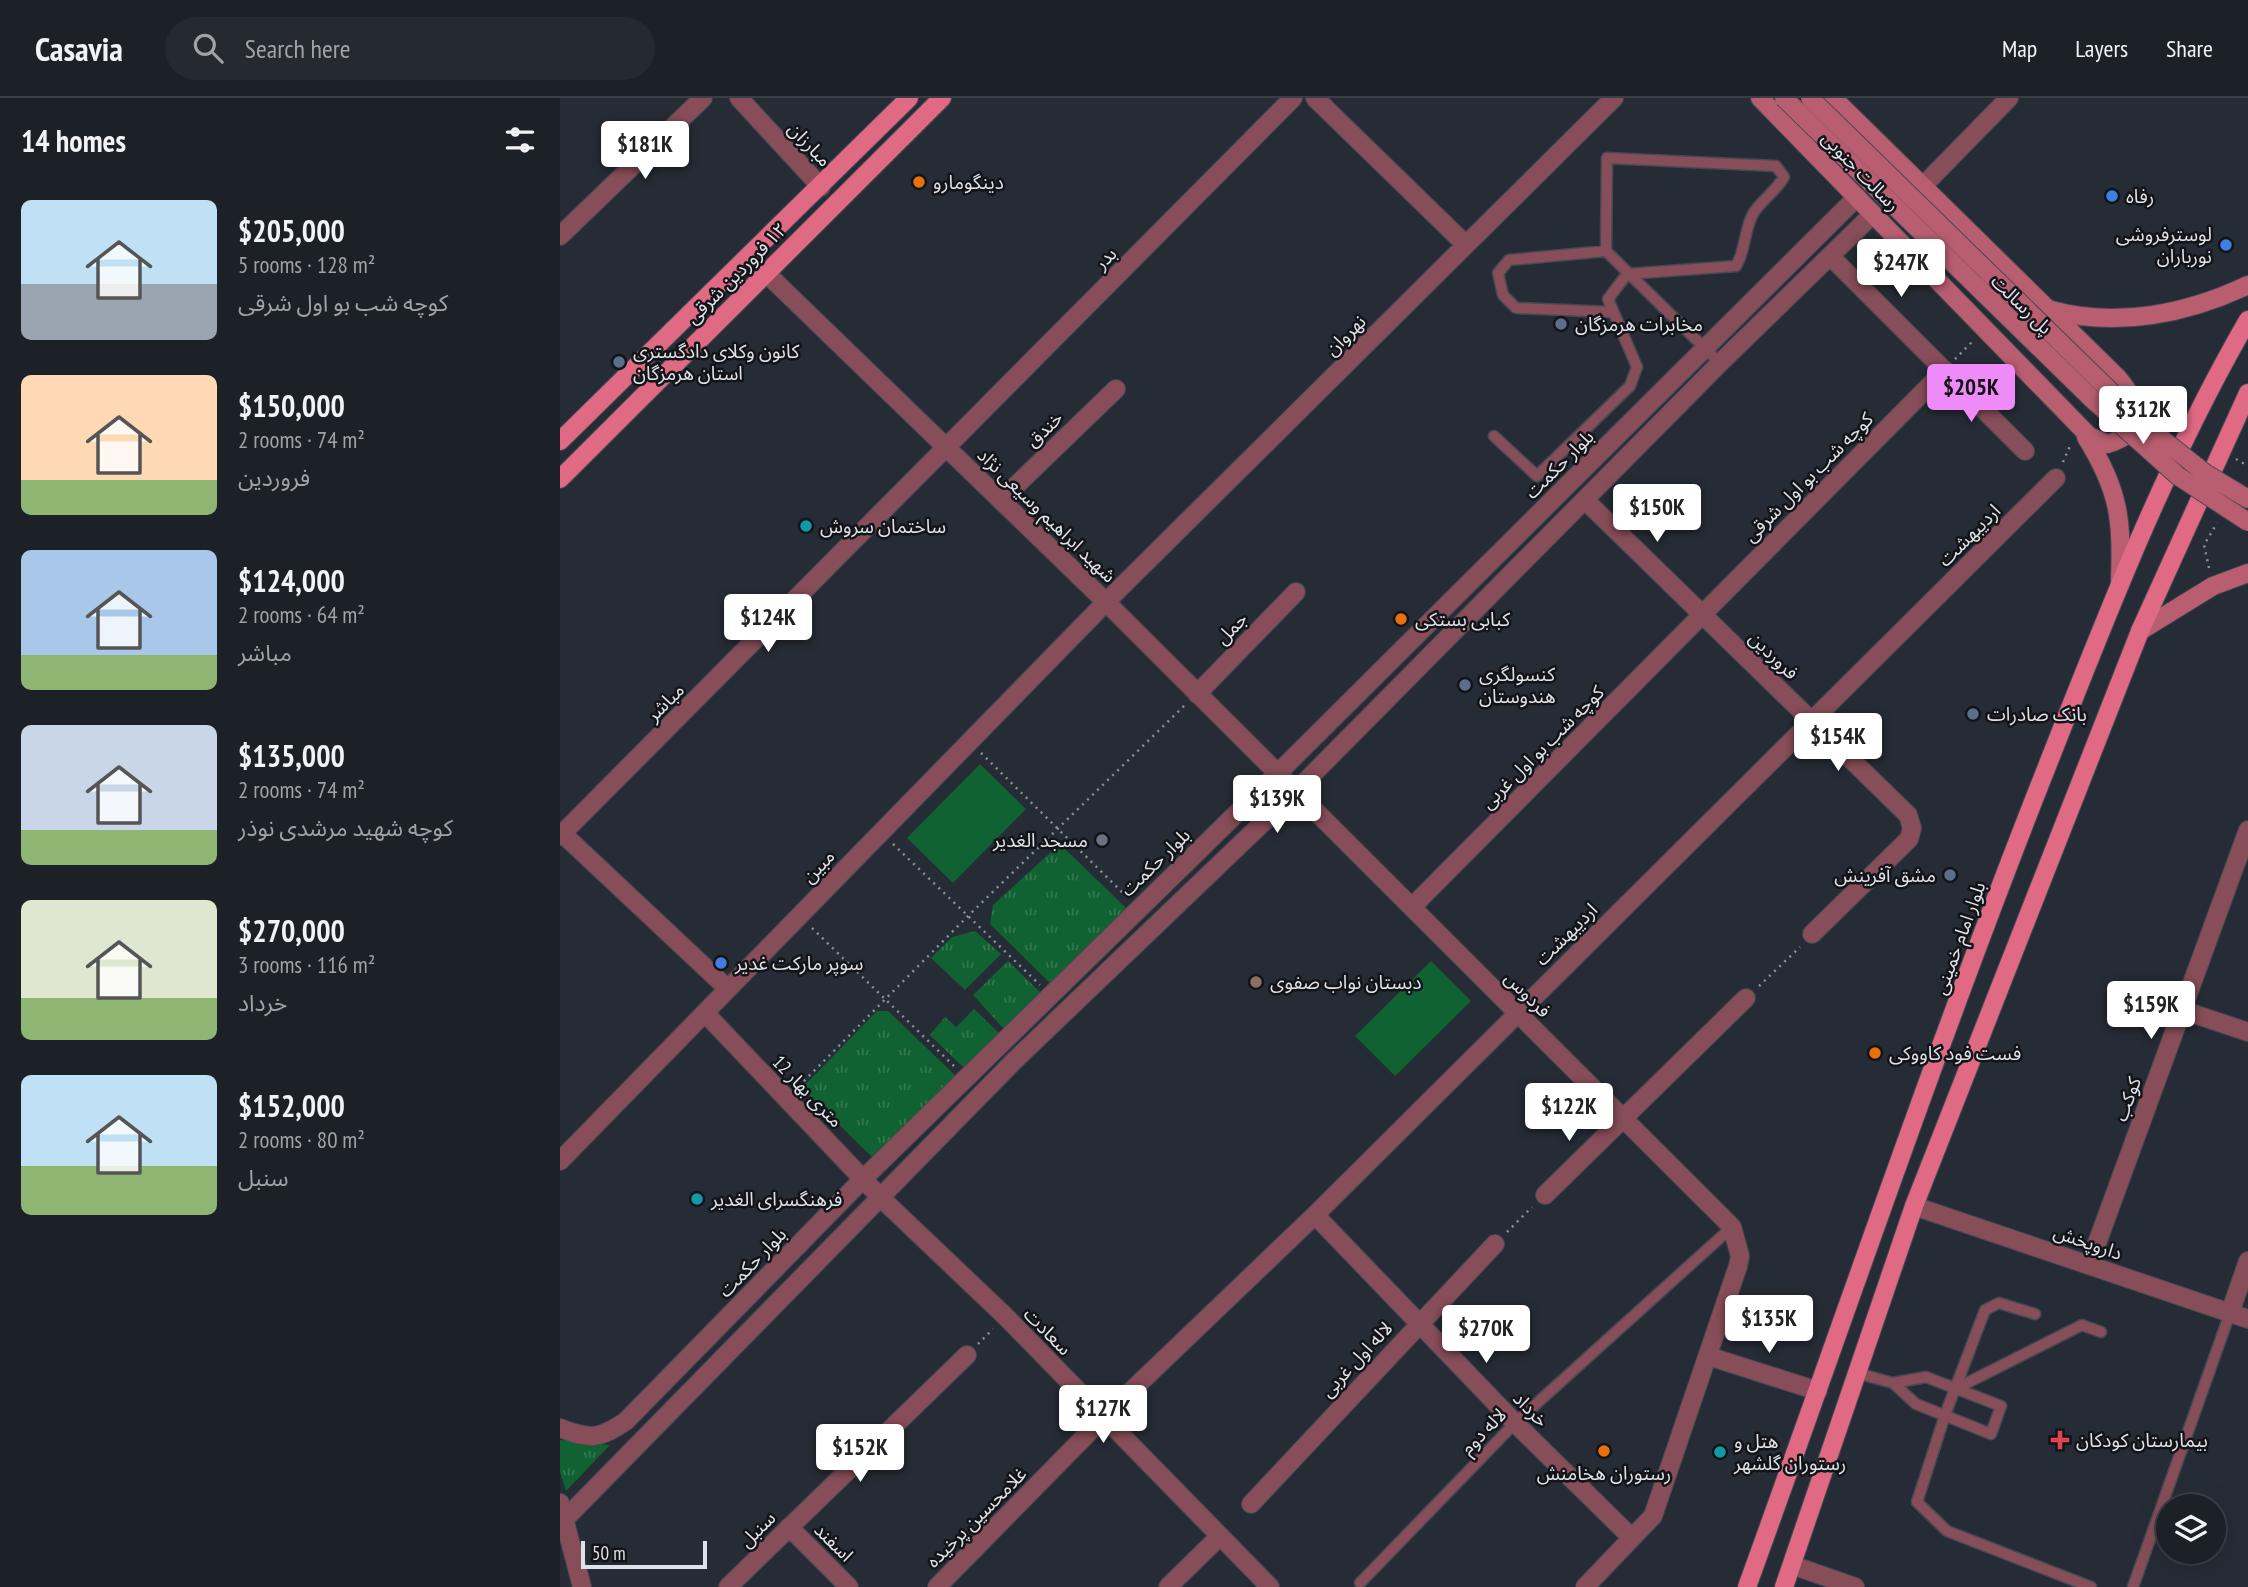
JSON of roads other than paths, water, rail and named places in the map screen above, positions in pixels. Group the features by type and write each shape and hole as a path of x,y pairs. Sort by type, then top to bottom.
{"main road":[{"name":"١٢ فروردین شرقی","path":"560,441 909,98"},
{"name":"١٢ فروردین شرقی","path":"560,479 943,98"},
{"name":"رسالت جنوبی","path":"1760,98 2078,425 2099,443 2119,441 2130,432 2137,419 2137,408 2134,398 2118,378 1833,98"},
{"name":"پل رسالت","path":"1784,98 2092,399 2178,476 2248,522"},
{"name":"پل رسالت","path":"1810,98 2147,427 2205,473 2248,499"},
{"path":"2048,309 2087,318 2144,316 2183,309 2248,285"},
{"name":"بلوار امام خمینی","path":"1747,1587 2002,881 2120,582 2188,432 2248,320"},
{"path":"1784,1587 1914,1206 2140,631 2248,393"},
{"path":"2078,425 2105,468 2114,489 2120,532 2120,582"},
{"path":"2140,631 2213,586 2246,575"}],"street":[{"path":"560,236 704,98"},
{"name":"مبارزان","path":"739,98 821,187"},
{"name":"بدر","path":"947,447 1293,98"},
{"path":"1315,98 1466,244"},
{"name":"نهروان","path":"1106,601 1615,98"},
{"path":"1922,187 2009,98"},
{"name":"بلوار حکمت","path":"560,1428 579,1435 602,1437 626,1421 863,1179 1278,773 1857,197"},
{"path":"582,1587 563,1511 652,1427 1014,1062 1296,791 1720,363 1873,214"},
{"path":"1830,256 2025,451"},
{"name":"شهید ابراهیم وسیعی نژاد","path":"766,273 1106,601 1296,791"},
{"name":"کوچه شب بو اول شرقی","path":"1701,615 1945,370"},
{"name":"خندق","path":"1001,500 1116,389"},
{"name":"مباشر","path":"561,835 947,447"},
{"name":"اردیبهشت","path":"1104,1417 1315,1216 1516,1012 2056,478"},
{"name":"فروردین","path":"1586,501 1908,815 1912,828 1909,839 1812,934"},
{"name":"جمل","path":"1197,694 1296,592"},
{"name":"مبین","path":"560,1161 1106,601"},
{"name":"کوچه شب بو اول غربی","path":"1412,907 1701,615"},
{"name":"فردوس","path":"1296,791 1732,1227"},
{"name":"کوکب","path":"2090,1265 2182,1010 2241,870 2248,830"},
{"path":"561,835 727,988"},
{"path":"1545,1195 1746,998"},
{"path":"2182,1010 2248,1032"},
{"name":"12 متری بهار","path":"705,1013 881,1198"},
{"name":"سعادت","path":"881,1198 1005,1316 1270,1587"},
{"name":"داروپخش","path":"1914,1206 2248,1319"},
{"name":"خرداد","path":"1315,1216 1515,1423 1632,1538"},
{"path":"1585,1587 1653,1516 1740,1256 1732,1227"},
{"name":"لاله اول غربی","path":"1251,1504 1495,1244"},
{"path":"2230,1313 2248,1261"},
{"name":"سنبل","path":"728,1587 967,1356"},
{"path":"1708,1356 1818,1391"},
{"name":"غلامحسین پرخیده","path":"937,1587 1104,1417"},
{"name":"اسفند","path":"789,1527 849,1587"},
{"path":"1168,1587 1220,1536"},
{"path":"1792,1565 1855,1587"}],"lane":[{"path":"1494,436 1536,476 1630,386 1637,367 1611,312 1608,299 1627,274 1736,266 1742,257 1754,212 1777,189 1784,177 1776,166 1607,158 1606,251 1627,274 1720,363"},
{"path":"1606,251 1508,260 1498,273 1503,295 1516,308 1611,312"},
{"name":"لاله دوم","path":"1360,1583 1515,1423 1732,1227"},
{"path":"2035,1314 1999,1303 1985,1310 1945,1415 1917,1502 1947,1531 2091,1587"},
{"path":"2133,1587 2230,1313"},
{"path":"1955,1389 2082,1325 2101,1332"},
{"path":"1857,1373 1893,1383 1926,1377 2001,1406 1991,1434 1916,1404 1893,1383"}],"place":[{"name":"دینگومارو","path":"919,182"},
{"name":"رفاه","path":"2112,196"},
{"name":"لوسترفروشی نورباران","path":"2226,245"},
{"name":"مخابرات هرمزگان","path":"1561,324"},
{"name":"کانون وکلای دادگستری استان هرمزگان","path":"619,362"},
{"name":"ساختمان سروش","path":"806,526"},
{"name":"کبابی بستکی","path":"1401,619"},
{"name":"کنسولگری هندوستان","path":"1465,685"},
{"name":"بانک صادرات","path":"1973,714"},
{"name":"مسجد الغدیر","path":"1102,840"},
{"name":"مشق آفرینش","path":"1950,875"},
{"name":"سوپر مارکت غدیر","path":"721,963"},
{"name":"دبستان نواب صفوی","path":"1256,982"},
{"name":"فست فود کاووکی","path":"1875,1053"},
{"name":"فرهنگسرای الغدیر","path":"697,1199"},
{"name":"بیمارستان کودکان","path":"2060,1440"},
{"name":"رستوران هخامنش","path":"1604,1451"},
{"name":"هتل و رستوران گلشهر","path":"1720,1452"}]}
